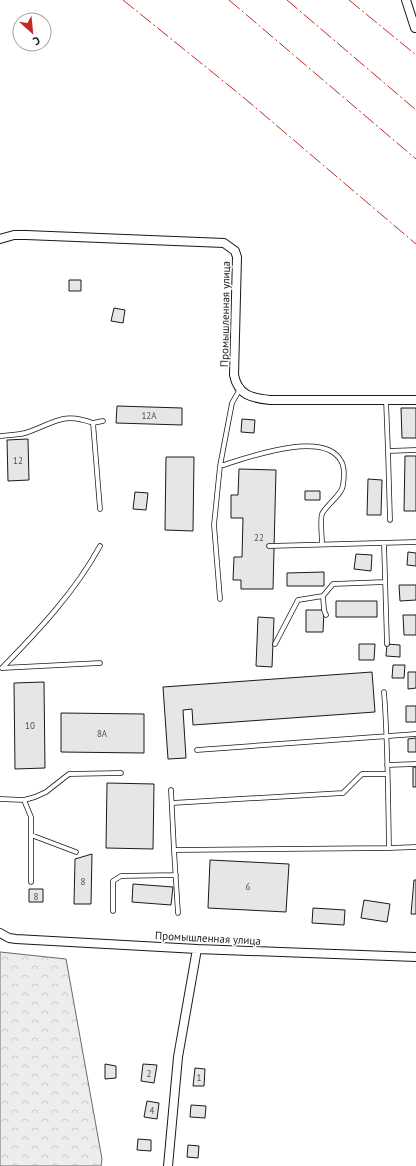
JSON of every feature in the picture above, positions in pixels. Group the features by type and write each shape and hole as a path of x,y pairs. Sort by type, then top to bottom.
{"street":[{"path":"406,0 415,28"},
{"name":"Промышленная улица","path":"0,239 14,235 26,235 224,243 230,246 235,251 238,265 234,375 236,384 240,389"},
{"path":"240,389 253,397 270,400 416,400"},
{"name":"Промышленная улица","path":"0,933 9,938 16,939 197,949 416,957"},
{"path":"168,1166 178,1057 197,949"}],"lane":[{"path":"220,599 214,525 220,466 232,403 240,389"},
{"path":"386,400 390,520"},
{"path":"0,436 25,432 52,421 66,418 80,418 94,423 103,421"},
{"path":"94,423 100,509"},
{"path":"220,466 274,450 302,446 323,449 337,456 341,461 343,468 343,487 322,514 322,544"},
{"path":"388,451 416,450"},
{"path":"269,546 416,542"},
{"path":"384,543 387,644"},
{"path":"1,668 37,631 75,584 100,546"},
{"path":"326,615 324,610 324,596 333,584 385,582"},
{"path":"275,644 298,600 324,596"},
{"path":"1,668 100,662"},
{"path":"384,692 387,736 386,765 389,848"},
{"path":"197,750 416,734"},
{"path":"386,765 416,764"},
{"path":"0,799 24,800 35,797 46,792 69,774 121,773"},
{"path":"172,803 343,793 362,774 387,774"},
{"path":"171,790 178,913"},
{"path":"24,800 31,817 31,882"},
{"path":"31,835 76,852"},
{"path":"174,850 416,847"},
{"path":"113,912 113,881 121,876 176,875"}],"green space":[{"path":"0,952 66,959 102,1159 101,1166 0,1166"}],"building":[{"path":"69,280 81,280 81,291 69,291"},
{"path":"114,308 125,310 123,323 111,321"},
{"path":"117,406 182,408 182,425 116,423"},
{"path":"401,408 416,408 416,438 402,438"},
{"path":"242,419 255,420 254,433 241,432"},
{"path":"28,439 29,480 8,481 7,440"},
{"path":"405,456 416,456 416,511 404,511"},
{"path":"166,457 194,457 193,531 165,530"},
{"path":"239,469 276,470 273,589 241,589 241,580 233,580 234,557 242,557 243,518 231,518 231,495 238,495"},
{"path":"368,479 382,480 381,515 367,515"},
{"path":"305,491 320,491 320,500 305,500"},
{"path":"135,492 148,493 146,510 133,509"},
{"path":"408,552 416,553 416,566 407,565"},
{"path":"356,554 372,555 371,571 354,569"},
{"path":"324,572 324,586 287,586 287,573"},
{"path":"399,585 416,585 416,600 400,601"},
{"path":"336,601 377,601 377,617 336,617"},
{"path":"306,610 324,610 323,632 306,632"},
{"path":"403,615 416,615 416,635 404,635"},
{"path":"258,617 274,618 272,667 256,666"},
{"path":"359,644 375,644 374,660 359,660"},
{"path":"387,644 400,645 400,657 386,656"},
{"path":"393,665 405,665 404,678 392,678"},
{"path":"372,672 375,712 193,725 192,709 183,710 186,758 168,759 163,687"},
{"path":"408,672 416,672 416,688 408,689"},
{"path":"44,682 45,768 15,769 14,683"},
{"path":"406,706 416,706 416,722 406,722"},
{"path":"61,713 144,714 144,753 61,752"},
{"path":"416,738 416,752 408,752 408,739"},
{"path":"413,767 416,767 416,787 413,787"},
{"path":"107,783 154,784 153,849 106,848"},
{"path":"92,854 91,904 74,904 75,859"},
{"path":"210,860 289,864 286,912 208,908"},
{"path":"414,880 416,880 416,914 411,914"},
{"path":"133,884 173,887 171,905 132,902"},
{"path":"29,889 43,889 43,902 29,902"},
{"path":"364,900 390,904 387,922 361,918"},
{"path":"313,908 345,910 344,925 312,923"},
{"path":"105,1064 116,1066 116,1078 105,1079"},
{"path":"143,1064 157,1065 154,1083 141,1081"},
{"path":"195,1068 205,1069 204,1086 193,1086"},
{"path":"147,1101 159,1103 157,1119 144,1117"},
{"path":"191,1105 206,1106 205,1118 190,1117"},
{"path":"138,1139 151,1140 151,1151 137,1150"},
{"path":"188,1145 199,1146 198,1158 187,1157"}],"power":[{"path":"123,0 243,97 416,244"},
{"path":"229,0 416,159"},
{"path":"287,0 416,110"},
{"path":"349,0 416,55"}]}
